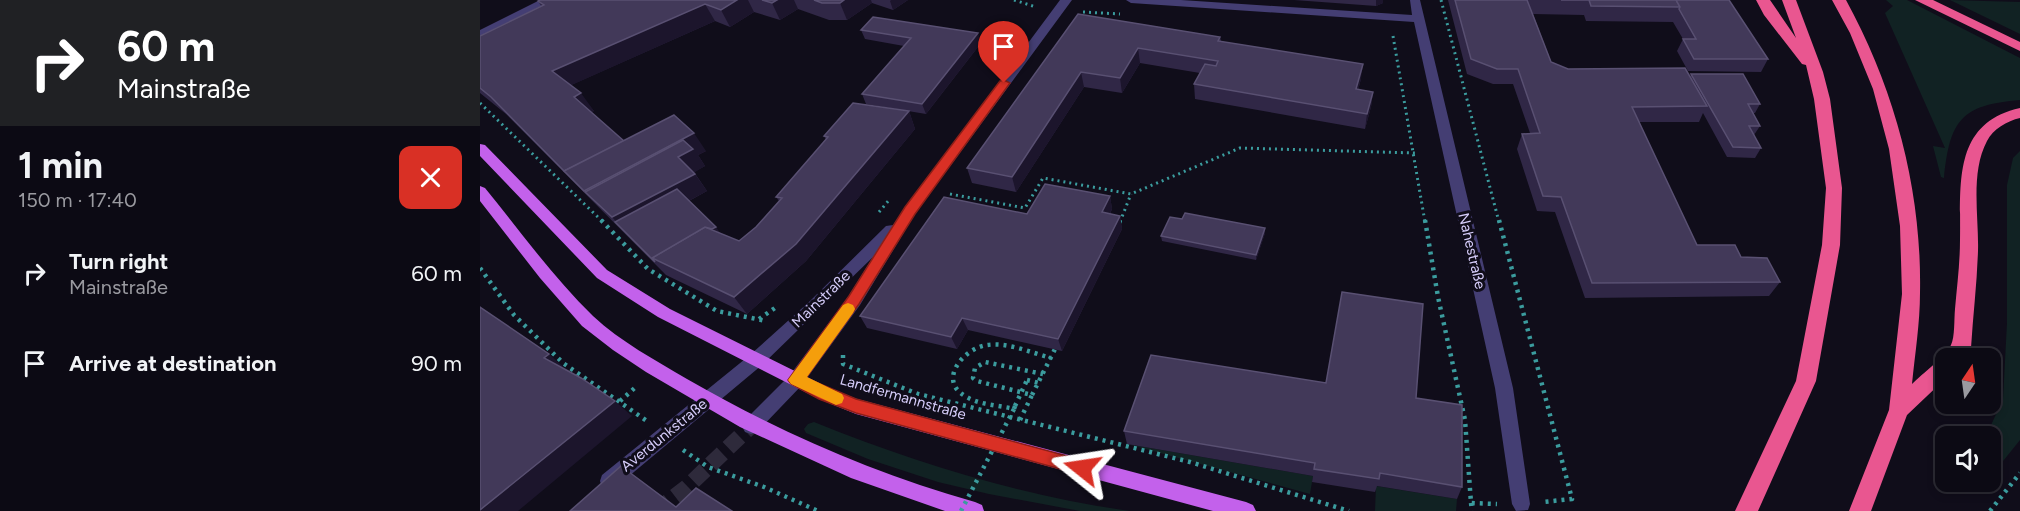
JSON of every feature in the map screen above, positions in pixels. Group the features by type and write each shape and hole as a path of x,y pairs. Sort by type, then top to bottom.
{"highway":[{"path":"1763,0 1768,12 1816,72"},
{"path":"1746,511 1806,381 1831,245 1834,188 1829,141 1816,72 1789,0"},
{"path":"1839,0 1857,33 1880,89 1897,149 1909,226 1911,294 1899,410 1860,511"},
{"path":"1922,0 2020,47"},
{"path":"1961,348 1969,253 1970,174 1978,143 1986,131 1999,119 2020,113"},
{"path":"1899,410 1935,375"}],"main road":[{"name":"Landfermannstraße","path":"480,148 602,274 664,314 825,394 856,406 1246,511"},
{"path":"480,191 589,322 639,359 751,426 837,465 929,498 975,511"}],"street":[{"path":"480,34 549,0"},
{"name":"Mainstraße","path":"751,426 796,380 854,300 910,210 1066,0"},
{"path":"1131,0 1419,19"},
{"name":"Nahestraße","path":"1415,0 1504,388 1521,504"},
{"name":"Mainstraße","path":"756,360 910,210"},
{"name":"Averdunkstraße","path":"598,490 756,360"}],"path":[{"path":"1441,0 1572,499 1521,504 1471,503"},
{"path":"1032,17 1043,4"},
{"path":"1390,18 1438,297 1466,420 1472,511"},
{"path":"480,103 590,208 648,269 717,311 793,326"},
{"path":"946,193 1024,208 1043,178 1131,194 1240,148 1415,153"},
{"path":"1037,189 1045,190"},
{"path":"1116,228 1131,194"},
{"path":"878,213 892,196"},
{"path":"480,268 514,315 563,363 644,418 662,436 708,467 764,487 818,511"},
{"path":"759,319 776,307"},
{"path":"1020,420 1059,340"},
{"path":"824,341 843,349 843,364 918,394 1190,462 1349,511"},
{"path":"1014,407 966,397 955,389 952,377 963,356 987,345 1051,358"},
{"path":"1032,395 977,381 973,378 973,372 985,362 1042,374"},
{"path":"961,511 1027,380 1039,383"},
{"path":"1990,511 2020,473"}],"shaded area":[{"path":"1886,0 1907,0 2020,58 2020,100 1984,106 1962,119 1950,142 1944,178 1941,177 1933,146 1945,148 1885,13 1893,6"},
{"path":"1950,0 2020,2 2020,34"},
{"path":"2020,151 2020,440 2001,464 2001,426 1991,426 1996,414 2001,414 2003,399 2007,323 2007,185 2013,158"},
{"path":"814,422 891,451 969,476 1049,497 1130,511 1080,511 938,482 868,459 806,433 804,429 808,424"},
{"path":"1127,444 1313,476 1310,494"},
{"path":"1376,486 1457,499 1456,511 1375,511"}],"building":[{"path":"737,0 721,10 705,4 552,71 581,93 574,97 624,141 564,171 480,88 480,36 544,5 538,1"},
{"path":"814,0 844,0 840,3 822,3"},
{"path":"1455,0 1527,0 1551,62 1568,69 1685,68 1707,106 1632,107 1697,245 1735,245 1741,257 1767,258 1780,282 1592,283 1561,197 1543,196 1522,134 1540,133 1518,69 1497,69 1471,59"},
{"path":"1589,0 1676,0 1680,7 1591,6"},
{"path":"1676,0 1729,0 1768,59 1694,59 1683,39 1696,39"},
{"path":"1078,14 1220,37 1218,41 1363,64 1356,89 1373,92 1367,114 1194,84 1205,64 1216,66 1218,61 1138,48 1120,78 1081,72 1012,177 967,168"},
{"path":"873,17 978,33 922,104 862,94 911,38 861,30"},
{"path":"1691,74 1743,74 1760,104 1748,104 1760,126 1749,126 1761,148 1733,147"},
{"path":"853,103 909,111 796,244 734,297 652,258 705,227 739,241 756,227 782,198 776,197 828,137 824,136"},
{"path":"674,115 694,133 584,191 564,171"},
{"path":"683,140 693,149 678,157 695,174 612,217 585,192"},
{"path":"1045,184 1110,196 1102,212 1120,216 1058,339 962,318 951,337 860,316 944,197 1027,214"},
{"path":"677,189 716,227 712,229 705,227 652,258 655,262 615,222"},
{"path":"1185,213 1265,228 1256,255 1161,236 1170,217 1182,219"},
{"path":"1342,292 1423,304 1416,398 1462,405 1462,487 1380,473 1379,479 1314,469 1315,463 1124,431 1151,355 1326,383"},
{"path":"480,307 549,354 544,358 581,378 615,401 480,510"},
{"path":"621,466 676,507 696,488 732,511 570,511"}],"tunnel":[{"path":"656,511 687,487 751,426"}],"slow traffic":[{"path":"836,398 796,380 848,309"}],"route":[{"path":"1004,83 910,210 854,300 796,380 856,406 1082,468"}]}
